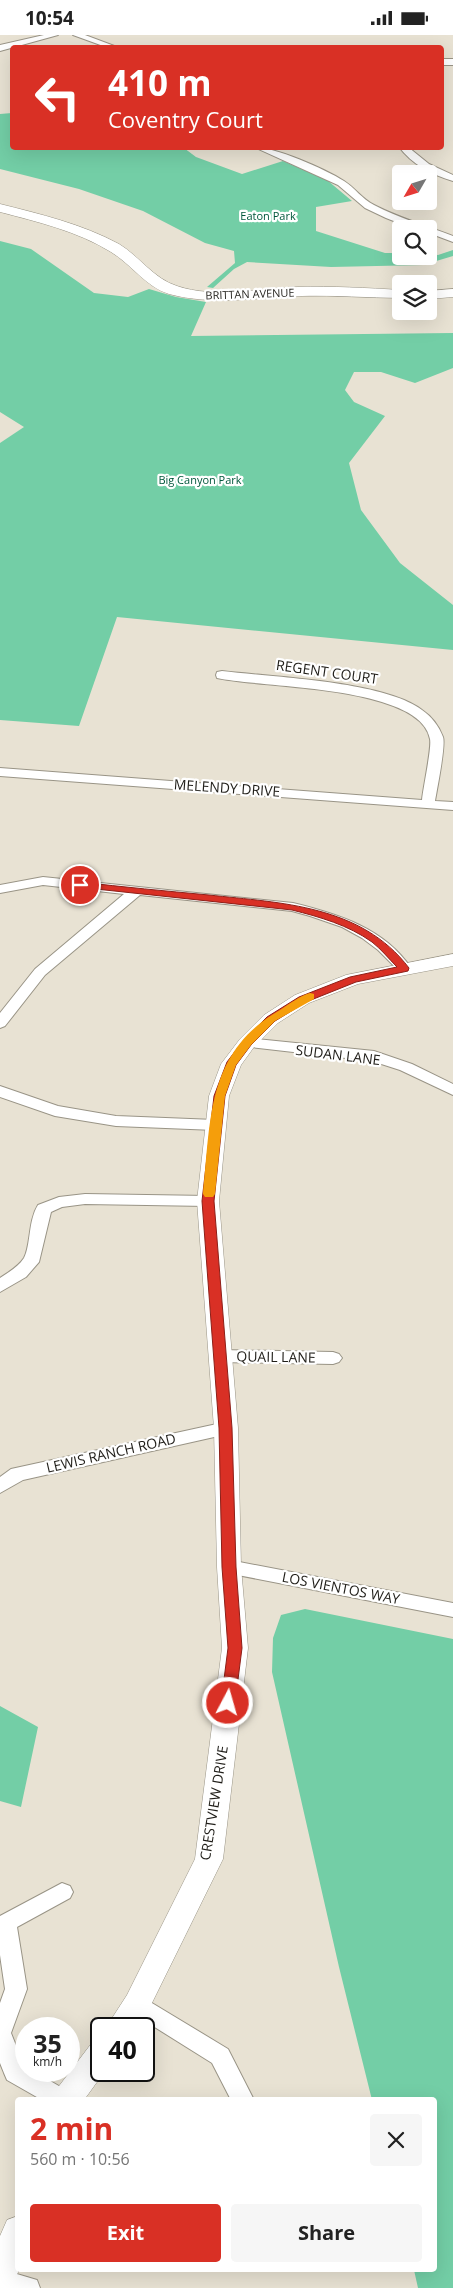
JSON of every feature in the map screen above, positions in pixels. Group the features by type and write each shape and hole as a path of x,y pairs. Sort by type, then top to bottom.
{"main road":[{"name":"BRITTAN AVENUE","path":"0,208 61,225 95,238 122,252 161,285 190,293 218,297 320,291 392,294"},
{"path":"437,294 453,293"}],"street":[{"path":"12,45 54,35"},
{"path":"78,35 107,45"},
{"path":"265,150 341,183 368,206 399,220"},
{"path":"405,150 411,157 434,171 453,178"},
{"path":"437,234 453,239"},
{"name":"REGENT COURT","path":"222,675 358,691 390,699 417,712 430,725 437,739 428,803"},
{"name":"MELENDY DRIVE","path":"0,772 453,806"},
{"path":"0,889 43,881 293,907 329,917 359,929 377,941 404,968"},
{"path":"0,1023 40,972 136,891"},
{"name":"CRESTVIEW DRIVE","path":"128,2017 137,2004 209,1859 235,1648 229,1567 226,1428 208,1201 219,1096 231,1064 247,1043 271,1019 302,999 354,979 453,960"},
{"name":"SUDAN LANE","path":"247,1043 374,1056 406,1067 453,1091"},
{"path":"0,1091 55,1111 116,1121 215,1125"},
{"path":"0,1286 20,1273 33,1258 38,1228 44,1209 59,1202 85,1199 208,1201"},
{"name":"QUAIL LANE","path":"220,1356 333,1357"},
{"name":"LEWIS RANCH ROAD","path":"0,1486 18,1474 226,1428"},
{"name":"LOS VIENTOS WAY","path":"229,1567 453,1610"},
{"path":"59,2097 15,2073 0,2033 16,1989 3,1924 62,1892"},
{"path":"137,2004 220,2056 241,2097"},
{"path":"67,2097 90,2067"},
{"path":"15,2239 0,2279 28,2288"}],"green space":[{"name":"Eaton Park","path":"10,113 10,150 187,150 196,157 242,174 283,161 327,180 352,201 316,207 316,231 385,253 392,253 392,265 423,265 331,267 247,262 234,269 213,288 207,287 235,263 234,251 205,243 143,211 79,189 0,169 0,114"},
{"name":"Big Canyon Park","path":"0,241 31,249 94,293 128,297 149,289 176,297 206,302 191,336 453,333 453,368 415,383 381,372 354,372 345,390 354,402 385,416 349,463 361,510 400,563 453,605 453,650 117,617 79,726 0,720 0,443 24,427 0,412"},
{"name":"Eaton Park","path":"453,250 453,256 437,261 437,255"},
{"path":"305,1609 453,1639 453,2288 418,2288 414,2272 437,2272 437,2097 371,2097 339,1967 272,1672 273,1638 281,1615"},
{"path":"0,1706 38,1727 21,1807 0,1801"}],"slow traffic":[{"path":"209,1194 219,1096 231,1064 247,1043 271,1019 310,996"}],"route":[{"path":"80,885 293,907 329,917 359,929 377,941 404,968 354,979 302,999 271,1019 247,1043 231,1064 219,1096 208,1201 226,1428 229,1567 235,1648 228,1703"}]}
